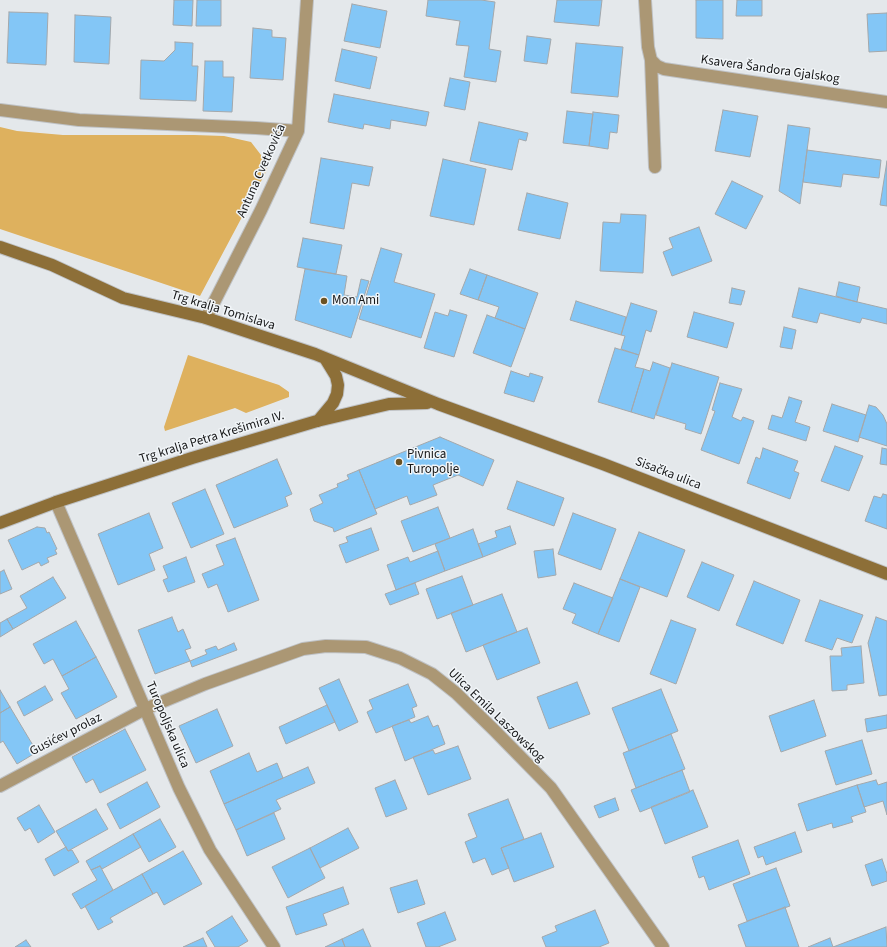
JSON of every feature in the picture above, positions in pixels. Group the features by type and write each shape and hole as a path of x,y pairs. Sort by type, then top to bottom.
{"main road":[{"name":"Trg kralja Tomislava","path":"0,247 52,265 123,298 206,318 325,358 438,404"},
{"path":"317,421 330,407 337,394 338,385 336,376 325,358"},
{"name":"Trg kralja Petra Krešimira IV.","path":"0,523 56,502 192,458 317,421 389,404 419,402 438,404"},
{"name":"Sisačka ulica","path":"438,404 603,464 887,574"}],"street":[{"name":"Antuna Cvetkovića","path":"206,318 261,210 298,131 307,0"},
{"path":"645,0 648,47 651,60 655,167"},
{"name":"Ksavera Šandora Gjalskog","path":"651,60 657,66 664,69 887,102"},
{"path":"0,110 79,120 298,131"},
{"name":"Turopoljska ulica","path":"56,502 179,788 210,850 274,947"},
{"name":"Ulica Emila Laszowskog","path":"145,709 205,684 310,648 326,646 366,647 384,652 417,665 456,693 551,788 663,947"},
{"name":"Gusićev prolaz","path":"0,786 145,709"}],"shaded area":[{"path":"0,127 17,131 63,135 224,136 251,142 261,155 267,170 200,296 0,229"},
{"path":"188,355 279,385 289,392 289,397 246,413 235,408 165,431 164,427"}],"building":[{"path":"174,0 193,0 192,26 173,25"},
{"path":"197,0 221,0 221,26 196,26"},
{"path":"428,0 481,0 495,2 489,49 501,51 496,82 464,77 469,46 456,45 460,21 426,16"},
{"path":"557,0 602,0 599,26 554,22"},
{"path":"696,0 723,0 723,39 696,38"},
{"path":"737,0 762,0 762,16 736,16"},
{"path":"352,4 387,11 380,48 344,41"},
{"path":"9,12 48,13 46,65 7,63"},
{"path":"887,13 887,51 869,52 867,14"},
{"path":"75,15 111,17 109,64 74,62"},
{"path":"253,28 272,30 272,37 286,38 283,80 250,78"},
{"path":"527,36 551,39 547,64 524,61"},
{"path":"175,42 193,43 192,66 198,66 196,101 140,99 141,60 164,61 175,50"},
{"path":"576,43 623,47 618,97 571,93"},
{"path":"342,49 377,57 370,89 335,81"},
{"path":"205,61 223,61 223,77 234,77 232,112 203,111"},
{"path":"450,78 470,82 465,110 444,106"},
{"path":"334,94 429,112 426,126 391,120 390,129 364,124 363,129 328,122"},
{"path":"723,110 758,116 750,157 715,151"},
{"path":"567,111 593,114 589,146 563,143"},
{"path":"593,112 619,115 617,133 610,132 608,149 589,146"},
{"path":"479,122 528,133 526,141 519,139 512,170 470,161"},
{"path":"788,125 810,128 800,204 779,191"},
{"path":"807,150 881,160 879,178 843,174 841,187 803,182"},
{"path":"321,158 373,167 369,186 352,183 344,229 310,223"},
{"path":"443,159 486,169 474,225 430,216"},
{"path":"887,161 887,206 880,205"},
{"path":"732,181 763,196 746,229 715,214"},
{"path":"527,193 568,203 560,239 518,230"},
{"path":"621,214 646,215 643,273 600,271 603,222 620,223"},
{"path":"699,227 712,261 672,276 663,252 673,248 669,238"},
{"path":"303,238 342,245 336,274 297,267"},
{"path":"381,248 402,254 394,282 435,294 421,338 359,319"},
{"path":"305,269 347,276 344,295 357,297 361,279 369,281 351,338 295,320"},
{"path":"470,269 487,275 478,300 460,294"},
{"path":"487,275 538,293 525,329 495,318 499,307 478,300"},
{"path":"839,282 860,287 857,302 836,296"},
{"path":"732,288 745,291 741,305 729,303"},
{"path":"799,288 887,309 887,324 862,318 860,323 820,313 817,323 792,317"},
{"path":"576,301 626,317 621,335 570,320"},
{"path":"631,303 657,311 651,332 646,330 639,355 621,349 625,336 621,335"},
{"path":"450,310 467,315 454,357 424,348 435,312 448,316"},
{"path":"694,312 734,323 727,348 687,337"},
{"path":"487,315 525,329 511,367 473,353"},
{"path":"784,327 796,330 792,349 780,347"},
{"path":"615,348 639,355 635,367 644,369 631,412 598,402"},
{"path":"653,362 670,368 654,419 631,412 644,369 650,371"},
{"path":"672,363 719,377 701,434 685,429 686,424 656,415"},
{"path":"511,371 529,377 530,373 543,377 534,402 504,393"},
{"path":"720,383 742,389 732,417 741,421 743,417 754,421 739,464 701,450 715,411 712,410"},
{"path":"789,397 802,401 795,422 810,427 806,441 768,429 772,415 782,418"},
{"path":"832,404 866,415 858,442 823,431"},
{"path":"869,405 876,407 883,415 887,424 887,446 859,437"},
{"path":"440,437 494,460 483,486 458,475 433,485 437,495 410,505 407,496 375,509 359,470"},
{"path":"835,446 863,456 849,491 821,481"},
{"path":"763,448 798,461 794,471 799,473 790,499 747,483 756,457 760,459"},
{"path":"882,448 887,449 887,465 880,464"},
{"path":"277,459 292,494 285,497 288,506 234,528 216,485"},
{"path":"359,470 377,514 334,532 333,528 314,521 310,509 323,503 319,495 338,487 337,484 349,479 347,475"},
{"path":"517,481 564,498 554,526 507,509"},
{"path":"205,489 224,534 191,548 172,503"},
{"path":"883,494 887,495 887,529 865,521 874,496 881,498"},
{"path":"438,507 450,538 413,552 401,521"},
{"path":"149,513 163,548 149,554 155,570 118,585 98,534"},
{"path":"573,513 616,529 601,570 558,554"},
{"path":"510,526 516,544 483,557 478,544 497,537 495,531"},
{"path":"37,527 45,528 47,533 49,532 57,549 55,550 57,554 47,558 49,562 41,566 39,562 22,570 8,540"},
{"path":"371,528 379,550 346,563 339,545 348,542 346,537"},
{"path":"473,529 483,557 445,571 435,544"},
{"path":"639,532 685,550 667,597 620,579"},
{"path":"235,538 259,600 228,612 217,584 208,588 202,574 224,565 216,545"},
{"path":"553,549 556,575 538,578 534,551"},
{"path":"438,551 445,571 396,590 387,565 408,557 410,562"},
{"path":"186,557 195,582 168,592 163,580 168,578 163,566"},
{"path":"702,562 734,575 719,611 687,597"},
{"path":"4,570 12,589 0,594 0,572"},
{"path":"462,576 473,605 437,619 426,589"},
{"path":"53,577 66,598 13,629 7,619 27,608 20,596"},
{"path":"620,579 640,587 619,642 598,634"},
{"path":"754,581 800,600 783,644 736,625"},
{"path":"415,583 419,594 390,605 385,594"},
{"path":"574,583 613,598 598,634 572,623 576,614 563,609"},
{"path":"502,594 517,632 466,652 451,613"},
{"path":"820,600 863,615 852,643 837,638 832,650 805,641"},
{"path":"172,617 178,632 183,629 191,648 185,650 190,661 155,674 138,630"},
{"path":"876,617 887,621 887,695 879,696 868,643"},
{"path":"7,619 13,629 0,637 0,623"},
{"path":"671,620 696,629 676,684 650,674"},
{"path":"76,621 96,657 62,676 53,659 44,664 33,644"},
{"path":"527,628 540,663 497,680 483,645"},
{"path":"234,643 237,650 192,667 190,661 207,654 205,650 216,646 218,650"},
{"path":"861,646 864,683 847,685 847,690 832,691 830,656 842,656 841,648"},
{"path":"96,657 117,697 76,719 61,693 69,689 62,676"},
{"path":"339,679 358,722 339,731 319,688"},
{"path":"577,682 590,714 549,729 537,697"},
{"path":"408,684 417,706 412,708 415,717 376,733 367,712 373,709 369,700"},
{"path":"45,686 53,700 24,716 17,702"},
{"path":"661,689 678,731 629,751 612,708"},
{"path":"0,690 10,707 0,713"},
{"path":"814,700 826,736 781,752 769,716"},
{"path":"327,705 335,722 286,744 279,727"},
{"path":"10,707 37,752 17,764 3,741 0,743 0,713"},
{"path":"217,709 233,746 196,763 179,726"},
{"path":"887,715 887,728 867,732 865,719"},
{"path":"428,716 433,727 438,725 445,744 405,761 392,726 409,720 411,723"},
{"path":"125,729 146,770 100,793 93,779 86,783 72,757"},
{"path":"671,734 685,769 636,788 623,753"},
{"path":"862,740 872,774 836,785 825,751"},
{"path":"458,746 471,779 428,795 413,757 433,750 435,754"},
{"path":"249,753 257,772 277,763 283,778 224,804 210,771"},
{"path":"308,767 315,783 276,800 281,809 236,830 224,804"},
{"path":"682,770 690,792 640,812 631,790"},
{"path":"395,780 407,809 386,817 375,788"},
{"path":"876,780 878,785 887,782 887,815 883,801 864,807 857,785"},
{"path":"147,782 160,807 120,829 107,804"},
{"path":"857,785 866,812 851,817 853,822 833,828 832,823 807,831 798,804"},
{"path":"693,790 708,827 665,844 651,807"},
{"path":"615,798 619,810 599,818 594,806"},
{"path":"508,799 524,839 501,848 509,868 492,875 485,858 473,863 465,842 477,837 468,814"},
{"path":"39,805 55,832 38,843 30,828 25,831 17,818"},
{"path":"96,809 108,829 68,851 56,831"},
{"path":"274,813 285,839 247,856 236,830"},
{"path":"160,819 176,847 149,862 133,834"},
{"path":"348,828 359,848 320,868 310,848"},
{"path":"795,832 802,852 766,865 763,856 758,858 754,847"},
{"path":"541,833 554,867 514,882 501,848"},
{"path":"133,834 141,847 102,869 100,866 91,870 86,861"},
{"path":"738,840 750,874 709,890 704,876 699,878 692,857"},
{"path":"66,847 68,851 72,850 79,862 54,876 45,859"},
{"path":"310,848 325,878 288,898 272,867"},
{"path":"183,851 202,884 164,905 157,892 153,894 142,874"},
{"path":"882,859 887,874 887,881 872,886 865,865"},
{"path":"100,866 113,890 81,909 72,894 97,880 91,870"},
{"path":"776,868 790,906 747,921 733,884"},
{"path":"142,874 153,894 110,918 113,922 98,930 85,906"},
{"path":"417,880 425,904 398,913 390,888"},
{"path":"343,887 349,904 323,914 327,925 296,935 286,907"},
{"path":"785,907 799,947 746,947 738,925"},
{"path":"595,910 609,943 599,947 546,947 542,937 557,931 555,926"},
{"path":"445,912 456,940 438,947 426,947 417,923"},
{"path":"232,916 248,941 238,947 215,947 206,932"},
{"path":"886,927 887,947 833,947"},
{"path":"363,929 371,947 345,947 342,939"},
{"path":"203,938 207,947 183,947"},
{"path":"830,938 833,947 808,947"},
{"path":"342,939 345,947 325,947"},
{"path":"26,940 31,947 15,947"}],"place":[{"name":"Mon Ami","path":"324,301"},
{"name":"Pivnica Turopolje","path":"399,462"}]}
